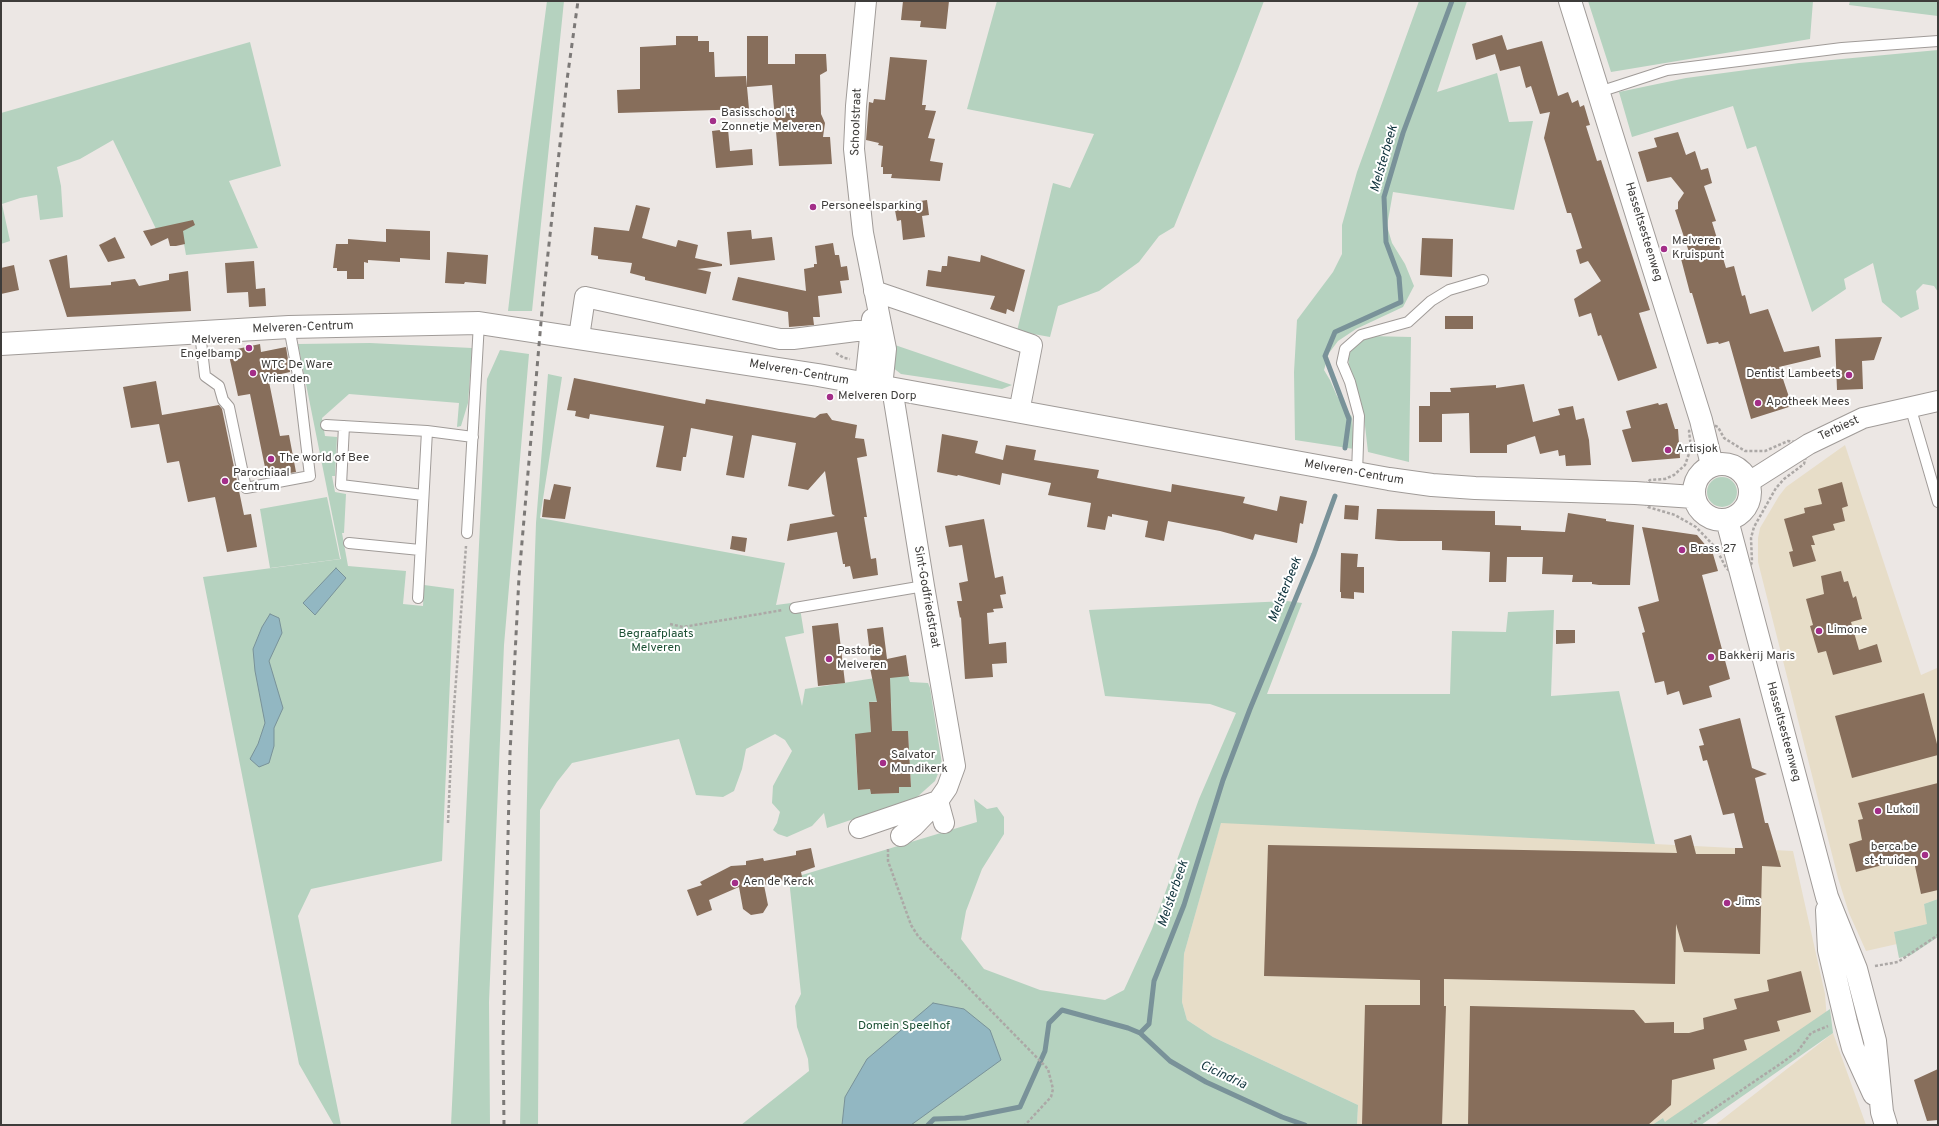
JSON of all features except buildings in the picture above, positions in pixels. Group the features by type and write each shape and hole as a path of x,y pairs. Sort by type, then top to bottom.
{"main road":[{"name":"Hasseltsesteenweg","path":"1570,1 1701,420 1712,465"},
{"name":"Melveren-Centrum","path":"1,344 289,327 479,323 579,337 880,386 1357,473 1432,485 1635,493 1694,497"},
{"path":"1721,463 1738,468 1749,482 1750,492 1746,506 1736,517 1727,520 1718,520 1706,515 1697,505 1694,497 1693,489 1697,478 1705,468 1712,465 1721,463"},
{"name":"Hasseltsesteenweg","path":"1727,520 1827,897 1850,950 1863,998 1874,1041 1884,1118"},
{"name":"Hasseltsesteenweg","path":"1827,897 1829,950 1846,1022 1853,1048 1884,1118"}],"street":[{"name":"Schoolstraat","path":"866,1 856,106 854,149 863,233 886,349 880,386"},
{"name":"Schoolstraat","path":"874,291 871,331 880,386"},
{"path":"874,291 1032,345 1019,412"},
{"path":"579,337 585,297 780,339 793,339 856,331 871,331"},
{"name":"Sint-Godfriedstraat","path":"880,386 924,586 955,766 947,788 938,801 914,826 901,836"},
{"name":"Terbiest","path":"1749,482 1809,444 1863,418 1910,406 1938,401"},
{"path":"860,828 938,801 944,823"}],"lane":[{"path":"1599,92 1668,70 1842,48 1938,41"},
{"path":"1357,473 1359,416 1350,382 1342,363 1346,349 1361,335 1408,322 1431,302 1449,290 1483,280"},
{"path":"467,533 479,323"},
{"path":"200,333 205,376 219,386 223,400 229,407 246,488 310,476 298,375 289,327"},
{"path":"1910,406 1938,502"},
{"path":"326,425 473,436"},
{"path":"344,426 341,485 423,495"},
{"path":"418,598 427,432"},
{"path":"349,543 420,550"},
{"path":"795,608 924,586"}],"path":[{"path":"836,353 844,358 852,359"},
{"path":"1701,420 1718,428 1724,438 1745,451 1765,451 1788,441 1809,444 1804,464 1784,479 1776,488 1754,527 1751,538 1752,562 1744,582 1726,568 1716,548 1696,527 1675,515 1648,507 1635,493 1650,480 1665,479 1674,475 1685,465 1691,448 1689,431 1701,420"},
{"path":"448,823 452,734 467,533"},
{"path":"670,624 683,628 795,608"},
{"path":"901,836 890,845 887,858 911,925 918,936 1048,1068 1054,1089 1051,1097 1025,1125"},
{"path":"1871,966 1898,962 1938,935"},
{"path":"1690,1125 1798,1051 1811,1033 1820,1028 1846,1022"}],"shaded area":[{"path":"1845,445 1921,675 1937,668 1938,672 1938,899 1924,904 1928,924 1894,932 1897,944 1866,951 1849,913 1838,878 1758,562 1758,538 1760,528 1779,496 1786,487"},
{"path":"1221,822 1793,851 1825,994 1827,1021 1667,1125 1663,1118 1652,1125 1357,1125 1358,1105 1213,1037 1187,1020 1182,1002 1184,954"},
{"path":"1833,1033 1866,1125 1715,1125"}],"green space":[{"path":"547,1 564,1 532,311 508,311 523,183"},
{"path":"997,1 1264,1 1174,227 1159,236 1139,262 1099,291 1058,306 1050,337 1017,331 1053,183 1070,188 1094,134 967,109"},
{"path":"1419,1 1467,1 1437,92 1497,73 1509,122 1533,121 1514,210 1393,192 1387,226 1392,243 1405,264 1414,286 1403,307 1356,329 1338,341 1329,353 1324,370 1337,396 1352,417 1354,449 1295,440 1294,372 1297,320 1333,272 1342,254 1342,225 1357,172"},
{"path":"1588,1 1813,1 1810,39 1611,72"},
{"path":"1850,1 1938,1 1938,16 1849,5"},
{"path":"250,42 281,166 229,181 258,248 186,255 181,227 157,231 113,140 80,159 57,167 61,186 63,217 40,220 37,195 20,198 2,204 10,241 1,244 1,113"},
{"path":"1938,50 1938,292 1934,286 1923,284 1916,291 1919,309 1901,318 1882,302 1873,263 1844,279 1846,289 1812,312 1756,146 1747,149 1733,106 1632,137 1619,92 1686,78 1799,63"},
{"path":"1369,336 1411,337 1409,462 1368,452 1364,417 1350,374 1348,356 1356,342"},
{"path":"370,343 472,348 468,403 461,426 457,427 459,403 349,394 322,418 325,436 337,437 335,476 332,476 335,492 346,494 344,533 342,533 348,566 406,571 403,604 423,606 424,585 454,589 442,861 311,889 298,916 341,1125 334,1125 299,1064 203,577 341,559 298,344"},
{"path":"892,344 1012,385 1002,389 901,374 892,367"},
{"path":"500,350 529,354 504,645 489,1002 490,1125 451,1125 487,379"},
{"name":"Begraafplaats Melveren","path":"548,374 562,377 540,518 785,563 776,605 799,602 804,633 785,637 802,706 805,689 907,673 910,682 928,683 930,688 942,764 935,781 916,798 827,828 824,813 812,826 787,837 778,834 773,830 780,812 772,803 773,786 792,751 785,740 775,734 746,749 742,769 734,791 723,797 696,795 679,739 572,763 557,782 540,810 538,1125 520,1125 528,749 536,523","holes":["891,701 892,731 908,731 911,787 899,787 899,793 871,794 870,789 858,790 855,739 871,732 869,702"]},
{"path":"1722,477 1733,481 1737,492 1733,503 1722,507 1711,503 1707,492 1711,481"},
{"path":"327,497 340,559 270,568 260,509"},
{"name":"Domein Speelhof","path":"1287,601 1302,603 1267,694 1450,694 1452,631 1506,632 1508,612 1554,610 1551,696 1619,691 1655,844 1221,823 1184,954 1182,1002 1187,1020 1213,1037 1358,1105 1357,1125 741,1125 809,1071 808,1059 797,1027 795,1006 801,994 789,879 977,822 974,799 987,809 997,807 1004,817 1004,834 982,869 966,911 961,939 984,969 1040,990 1105,1000 1124,990 1152,929 1199,799 1236,713 1210,704 1105,696 1089,610"},
{"path":"1938,899 1938,937 1911,955 1899,958 1894,932 1927,924 1924,904"},
{"path":"1830,1009 1833,1033 1701,1125 1652,1125 1663,1118 1665,1122"}],"water":[{"path":"336,568 346,578 315,615 303,603"},
{"path":"270,614 279,618 282,633 269,661 283,708 274,728 274,746 269,763 259,767 250,759 258,744 265,723 255,671 253,649 262,627"},
{"path":"933,1003 964,1009 990,1030 1001,1060 911,1125 842,1125 845,1097 867,1059"}],"waterway":[{"name":"Melsterbeek","path":"1345,448 1349,419 1325,356 1335,332 1401,302 1399,277 1386,242 1384,197 1403,133 1452,1"},
{"name":"Melsterbeek","path":"928,1125 934,1119 965,1118 1020,1107 1045,1051 1049,1023 1062,1010 1128,1028 1140,1033 1149,1024 1154,981 1184,905 1223,780 1250,709 1314,554 1335,496"},
{"name":"Cicindria","path":"1140,1033 1170,1061 1206,1082 1282,1117 1305,1125"}],"railway":[{"path":"504,1125 503,1044 510,753 519,577 543,299 567,80 578,1"}],"place":[{"name":"Basisschool 't Zonnetje Melveren","path":"713,121"},
{"name":"Personeelsparking","path":"813,207"},
{"name":"Melveren Kruispunt","path":"1664,249"},
{"name":"Melveren Engelbamp","path":"249,348"},
{"name":"WTC De Ware Vrienden","path":"253,373"},
{"name":"Dentist Lambeets","path":"1849,375"},
{"name":"Melveren Dorp","path":"830,397"},
{"name":"Apotheek Mees","path":"1758,403"},
{"name":"Artisjok","path":"1668,450"},
{"name":"The world of Bee","path":"271,459"},
{"name":"Parochiaal Centrum","path":"225,481"},
{"name":"Brass 27","path":"1682,550"},
{"name":"Limone","path":"1819,631"},
{"name":"Bakkerij Maris","path":"1711,657"},
{"name":"Pastorie Melveren","path":"829,659"},
{"name":"Salvator Mundikerk","path":"883,763"},
{"name":"Lukoil","path":"1878,811"},
{"name":"berca.be st-truiden","path":"1925,855"},
{"name":"Aen de Kerck","path":"735,883"},
{"name":"Jims","path":"1727,903"}]}
